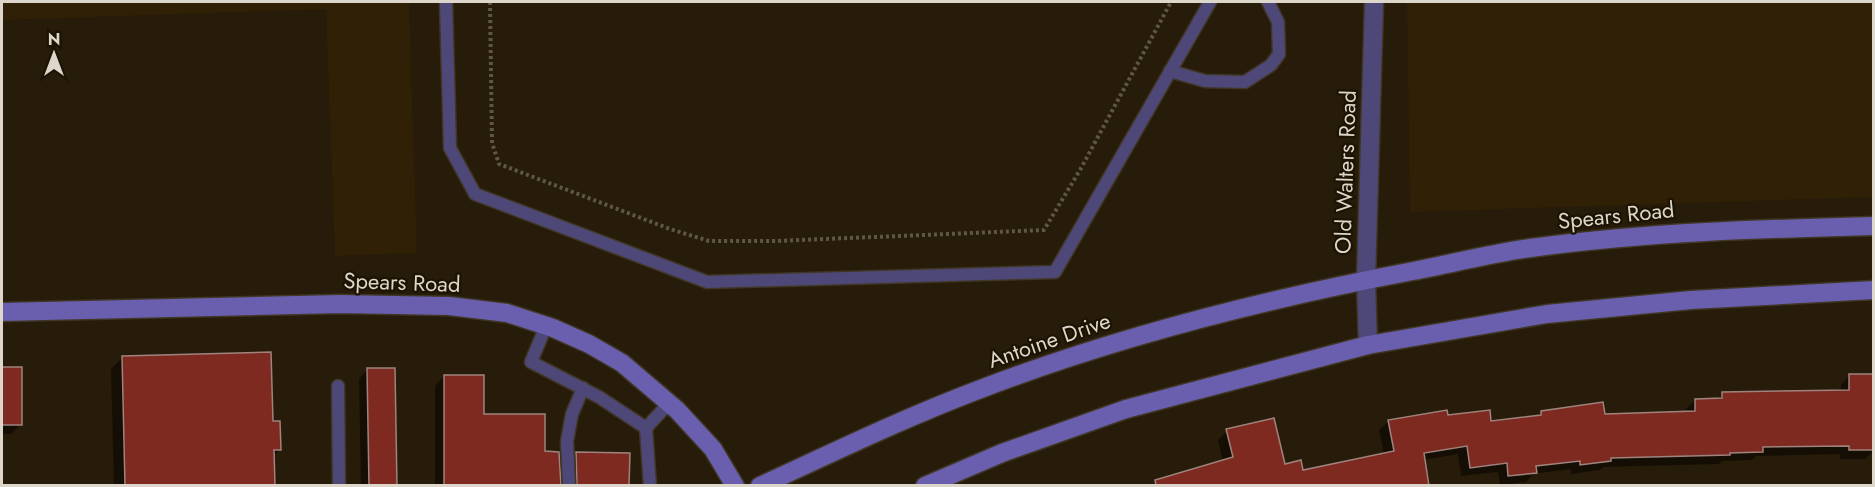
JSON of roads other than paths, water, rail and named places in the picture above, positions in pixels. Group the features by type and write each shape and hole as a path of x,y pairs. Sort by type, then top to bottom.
{"main road":[{"name":"Spears Road","path":"1366,280 1537,247 1686,232 1874,226"},
{"name":"Antoine Drive","path":"760,486 897,423 978,390 1106,345 1291,296 1366,280"},
{"path":"925,486 1002,453 1126,409 1285,369 1368,345 1547,314 1691,300 1874,290"},
{"name":"Spears Road","path":"2,312 340,304 449,306 507,313 589,344 622,363 670,402 713,449 735,486"}],"street":[{"name":"Old Walters Road","path":"1368,345 1366,280 1374,2"}],"lane":[{"path":"446,2 450,148 475,194 707,282 1054,272 1210,2"},
{"path":"1170,71 1205,81 1245,82 1271,64 1279,54 1278,22 1268,2"},
{"path":"546,326 531,362 618,408 646,428"},
{"path":"338,386 339,486"},
{"path":"569,486 567,441 572,414 583,388"},
{"path":"650,486 646,428 670,402"}]}
